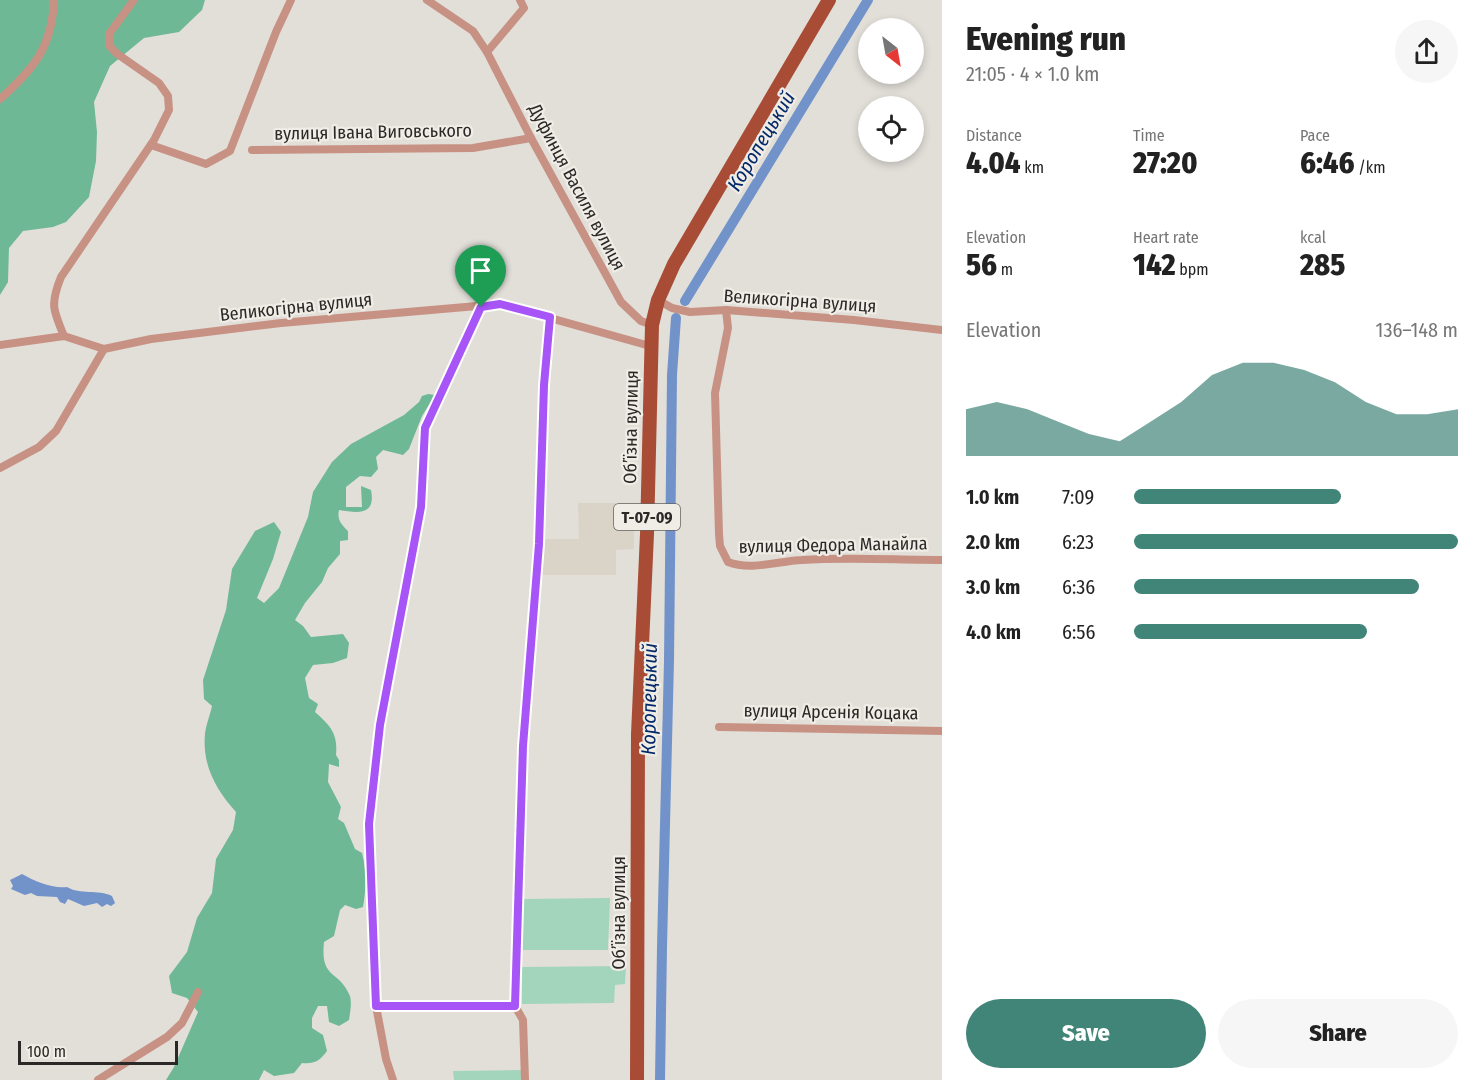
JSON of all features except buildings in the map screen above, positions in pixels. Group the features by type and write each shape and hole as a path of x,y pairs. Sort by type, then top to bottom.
{"main road":[{"name":"Обʼїзна вулиця","path":"637,1080 638,734 647,534 652,325 658,300 674,264 829,0"}],"street":[{"path":"0,99 29,72 46,43 54,0"},
{"path":"64,336 53,309 54,295 61,277 150,145 169,110 168,96 159,83 116,53 109,45 109,34 134,0"},
{"path":"150,145 206,164 230,151 276,32 291,0"},
{"name":"Дуфинця Василя вулиця","path":"428,0 473,31 488,52 531,138 621,302 641,321 652,325"},
{"path":"488,52 524,8 520,0"},
{"name":"вулиця Івана Виговського","path":"252,150 473,148 531,138"},
{"name":"Великогірна вулиця","path":"658,300 672,308 690,312 726,309 942,330"},
{"name":"Великогірна вулиця","path":"104,349 151,339 281,323 500,304 650,346"},
{"path":"393,1080 386,1059 376,1006 369,824 380,725 421,507 425,428 481,307"},
{"name":"вулиця Федора Манайла","path":"726,309 728,328 716,393 719,534 720,546 728,562 737,566 752,566 802,560 942,560"},
{"path":"525,1080 523,1020 515,1006 523,746 539,544 544,385 550,317"},
{"path":"0,345 64,336 104,349 56,431 39,447 0,468"},
{"name":"вулиця Арсенія Коцака","path":"718,727 942,731"},
{"path":"98,1080 167,1037 182,1023 198,992"},
{"path":"376,1006 515,1006"}],"shaded area":[{"path":"578,503 634,503 634,549 616,550 616,575 542,575 542,539 579,539"}],"green space":[{"path":"0,0 205,0 202,10 179,32 144,38 110,66 94,102 97,132 96,161 89,197 66,222 53,227 23,231 9,248 8,282 0,295"},
{"path":"435,395 422,416 409,449 403,455 383,450 376,457 378,469 371,477 360,476 346,487 346,507 362,507 361,486 371,490 371,505 368,509 359,512 339,510 340,522 348,531 348,540 340,541 340,554 328,568 322,582 295,620 311,637 343,634 349,643 347,658 333,663 313,665 305,678 309,698 318,704 315,712 329,726 336,741 339,767 329,764 328,782 341,807 338,819 344,823 355,849 362,853 365,867 363,907 356,909 345,905 340,910 334,936 324,942 325,963 331,973 346,987 350,996 349,1020 339,1026 329,1022 327,1006 318,1006 312,1018 312,1028 323,1035 327,1051 316,1061 302,1063 294,1073 274,1076 264,1070 259,1080 166,1080 198,1012 187,998 172,993 169,976 187,952 197,918 212,893 216,859 233,830 236,812 222,795 208,767 205,734 212,706 204,699 203,680 226,610 232,569 255,531 274,522 281,532 257,598 264,603 279,588 308,517 313,492 332,462 351,444 404,415 419,402 422,396"},
{"path":"610,898 608,950 521,950 523,899"},
{"path":"626,966 625,984 615,985 614,1003 522,1004 522,967"},
{"path":"522,1070 522,1080 454,1080 453,1071"}],"water":[{"path":"22,874 50,886 107,894 112,896 115,903 102,907 97,903 84,906 68,899 65,904 57,897 37,896 31,893 25,895 11,889 13,886 10,880"}],"waterway":[{"name":"Коропецький","path":"685,301 868,0"},
{"name":"Коропецький","path":"660,1080 669,661 672,375 676,318"}],"route":[{"path":"500,304 550,317 544,385 539,544 523,746 515,1006 376,1006 369,824 380,725 421,507 425,428 481,307 500,304"}]}
